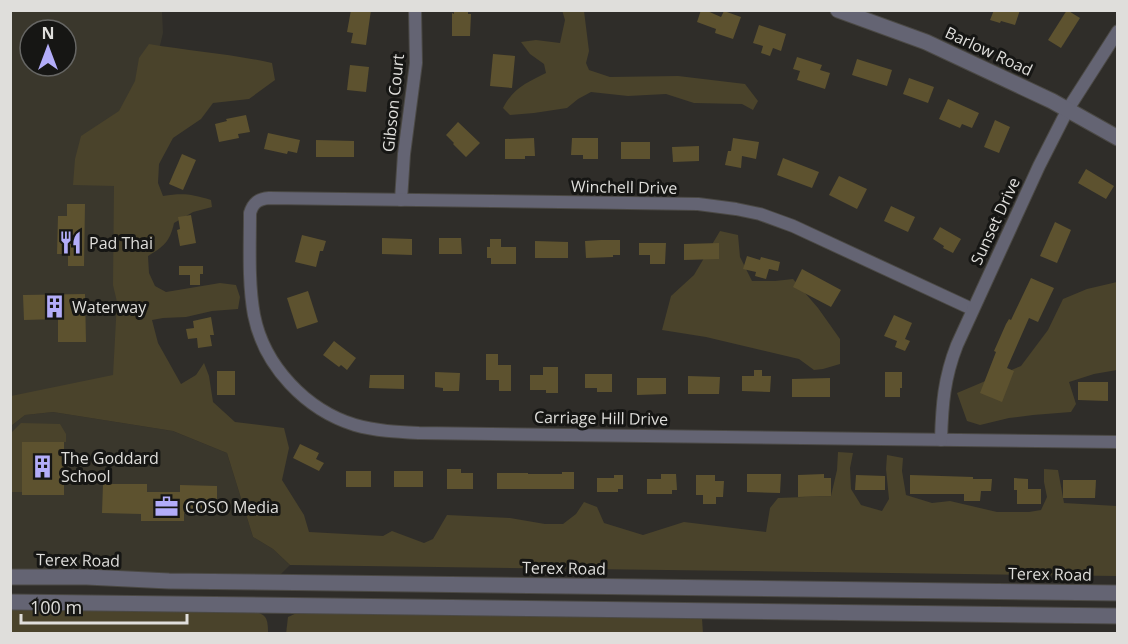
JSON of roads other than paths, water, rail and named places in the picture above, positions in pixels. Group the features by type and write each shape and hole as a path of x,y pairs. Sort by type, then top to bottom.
{"street":[{"name":"Gibson Court","path":"402,200 404,154 416,63 416,10"},
{"name":"Barlow Road","path":"838,10 926,42 1022,85 1118,138"},
{"name":"Sunset Drive","path":"941,440 942,406 948,368 972,309 1068,109 1118,31"},
{"name":"Winchell Drive","path":"255,203 263,198 269,198 698,204 736,209 760,214 808,232 972,309"},
{"name":"Carriage Hill Drive","path":"255,203 250,213 251,286 254,314 264,345 277,367 305,398 334,416 355,425 390,432 419,433 1118,442"},
{"name":"Terex Road","path":"10,577 1118,593"},
{"path":"273,582 273,606"},
{"path":"709,588 709,611"},
{"path":"915,591 915,614"},
{"path":"10,602 1118,616"}],"place":[{"name":"Pad Thai","path":"71,243"},
{"name":"Waterway","path":"54,307"},
{"name":"The Goddard School","path":"43,467"},
{"name":"COSO Media","path":"167,507"}]}
